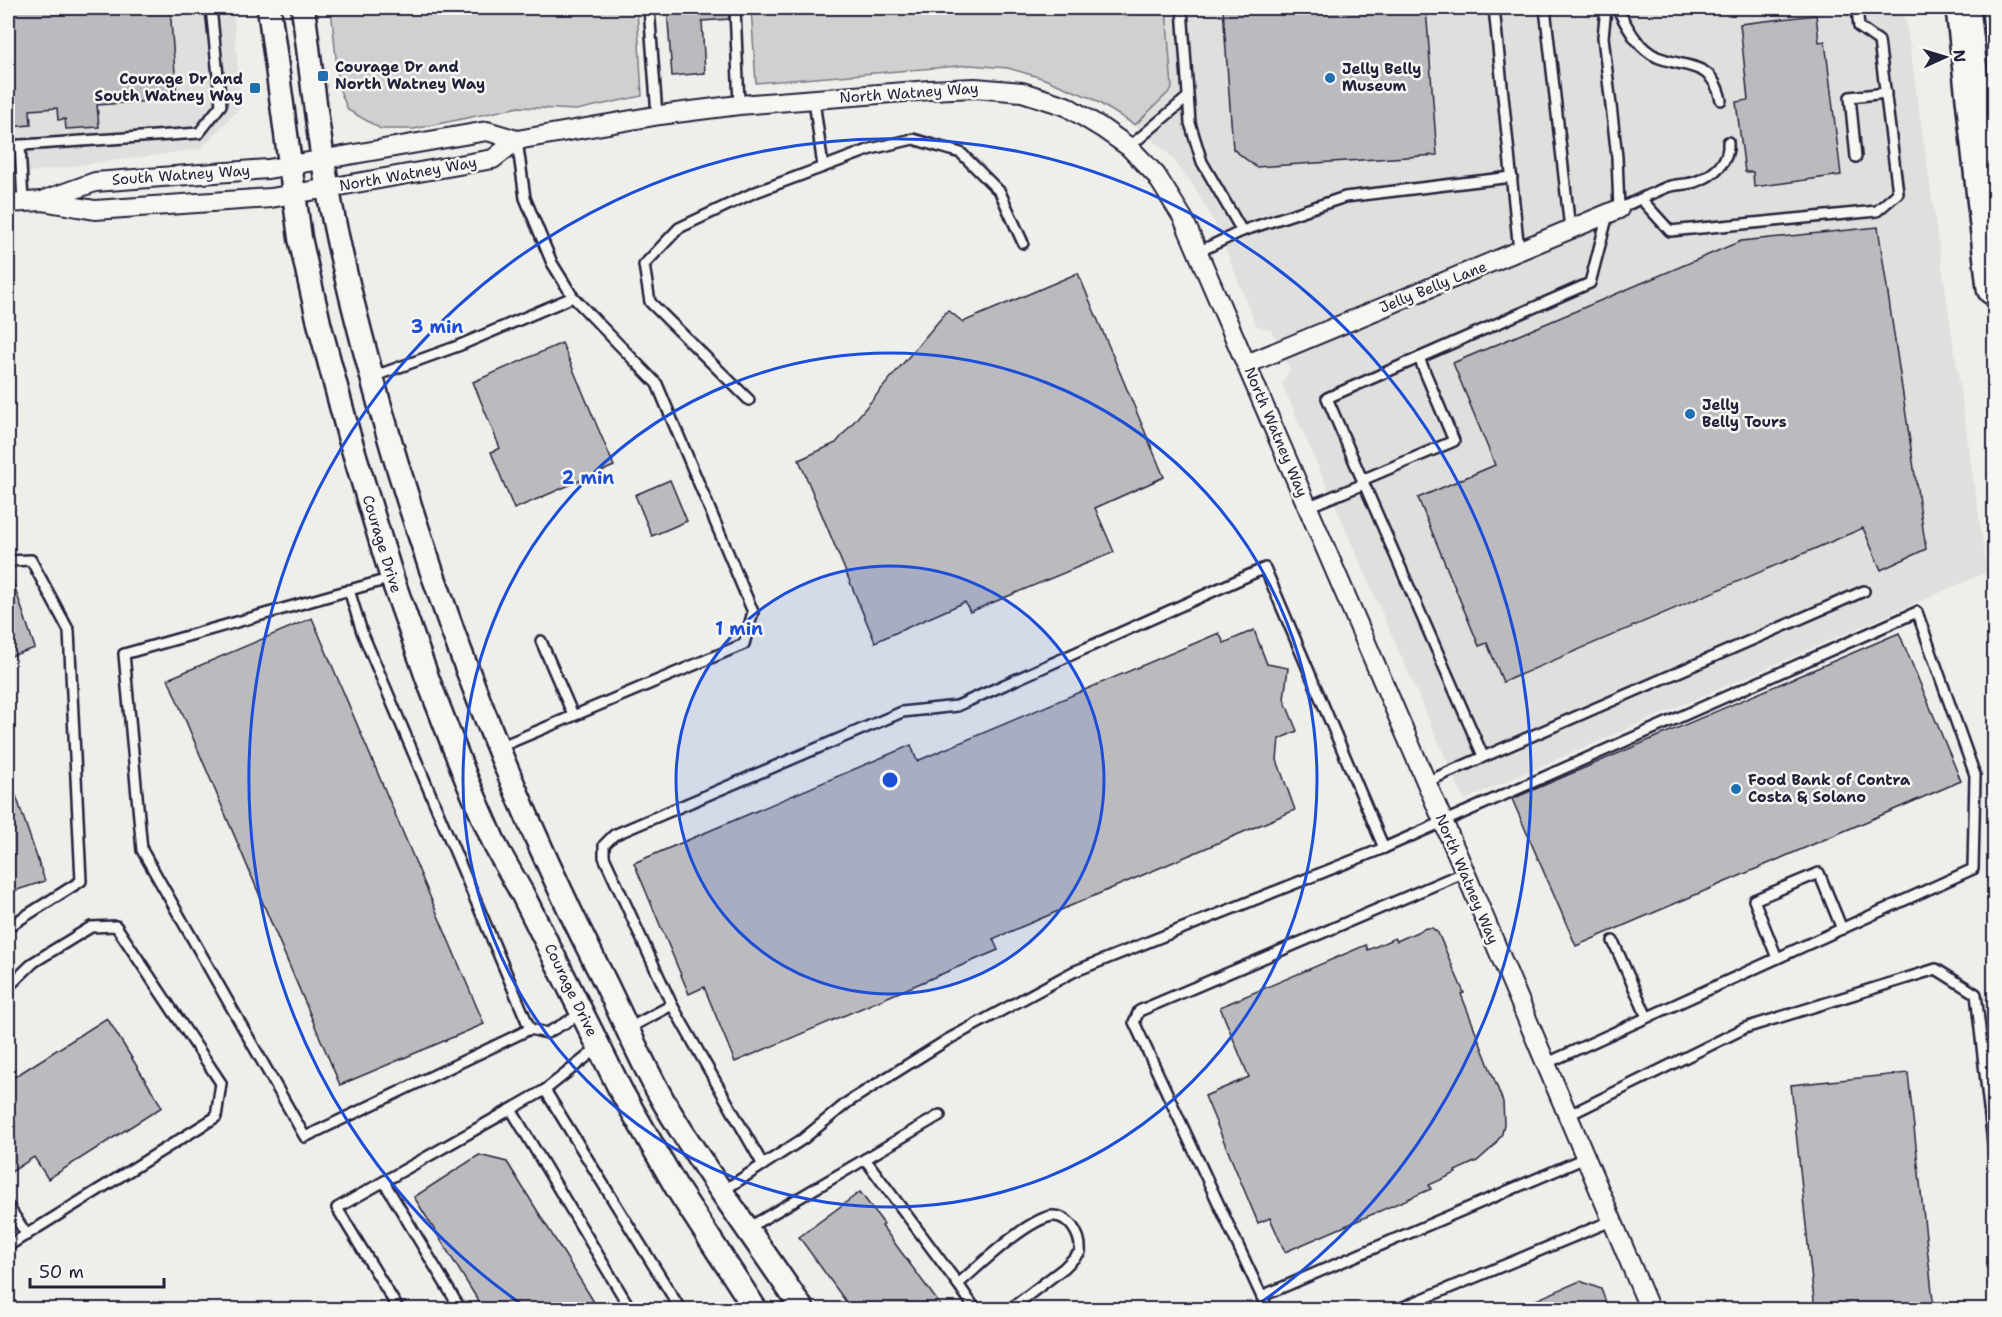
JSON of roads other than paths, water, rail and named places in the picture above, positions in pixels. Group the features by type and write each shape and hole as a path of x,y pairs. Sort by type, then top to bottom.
{"highway":[{"path":"1944,8 1955,82 1982,176"},
{"path":"1963,8 1995,288"}],"street":[{"name":"Courage Drive","path":"269,8 300,238 322,334 349,436 392,578 428,680 496,847 523,895 621,1092 678,1190 756,1310"},
{"path":"303,8 328,189 355,311 372,377 425,554 465,666 497,748 556,884 663,1100 706,1172 748,1228 803,1310"},
{"name":"North Watney Way","path":"324,159 487,131 517,140 657,115 739,105 975,88 1022,92 1066,106 1129,147 1156,175 1183,218 1465,872 1650,1310"},
{"name":"North Watney Way","path":"294,194 493,159 517,140"},
{"name":"South Watney Way","path":"24,202 95,182 267,169 324,159"},
{"name":"South Watney Way","path":"24,202 95,210 271,198 294,194"},
{"name":"Jelly Belly Lane","path":"1247,364 1614,211"},
{"name":"Courage Drive","path":"599,1047 627,1029"}],"lane":[{"path":"8,146 199,133 221,105 212,8"},
{"path":"649,8 657,115"},
{"path":"735,8 739,105"},
{"path":"1182,8 1190,123 1202,162 1242,231"},
{"path":"1494,8 1519,251"},
{"path":"1545,8 1570,229"},
{"path":"1483,756 1327,398 1590,283 1614,211 1617,157 1603,37 1606,8"},
{"path":"1617,8 1633,38 1656,56 1697,66 1710,76 1721,100"},
{"path":"1641,199 1670,231 1877,211 1898,193 1879,41 1859,27 1857,8"},
{"path":"1856,157 1850,97 1886,93"},
{"path":"1129,147 1188,97"},
{"path":"814,100 823,167"},
{"path":"749,400 650,302 644,265 679,228 753,193 871,149 913,139 961,153 1000,192 1023,243"},
{"path":"497,748 744,644 753,612 657,384 573,297 552,263 525,198 517,140"},
{"path":"1614,211 1670,186 1696,182 1714,173 1728,154 1728,142"},
{"path":"20,146 24,202"},
{"path":"1198,252 1242,231 1345,197 1512,177"},
{"path":"372,377 458,346 573,297"},
{"path":"1307,507 1454,441 1419,358"},
{"path":"8,561 31,560 69,631 81,881 8,927"},
{"path":"763,1165 672,1005 604,857 604,845 614,835 902,712 957,706 1265,568 1384,848"},
{"path":"392,578 124,654 142,850 305,1137 530,1029 547,1033 583,1013"},
{"path":"349,590 362,632 530,1029"},
{"path":"1426,782 1864,591"},
{"path":"721,1192 803,1139 848,1102 927,1053 1073,972 1443,823 1917,612 1975,775 1973,869 1545,1064"},
{"path":"541,641 573,716"},
{"path":"1268,1310 1134,1022 1140,1011 1465,872"},
{"path":"1778,958 1754,900 1819,873 1842,929"},
{"path":"8,987 34,962 91,927 116,926 221,1083 216,1117 8,1246"},
{"path":"1612,941 1647,1017"},
{"path":"1567,1116 1745,1028 1936,969 1976,994 1995,1152"},
{"path":"627,1029 672,1005"},
{"path":"399,1310 337,1208 512,1111 545,1090 599,1047"},
{"path":"545,1090 681,1310"},
{"path":"512,1111 631,1310"},
{"path":"748,1228 940,1115"},
{"path":"1262,1296 1585,1158"},
{"path":"865,1159 976,1310"},
{"path":"384,1182 461,1310"},
{"path":"8,1206 27,1235"},
{"path":"958,1284 1029,1227 1054,1215 1063,1217 1078,1236 1080,1252 1064,1268 1009,1310"},
{"path":"1396,1310 1611,1221"}],"place":[{"name":"Courage Dr and North Watney Way","path":"323,76"},
{"name":"Jelly Belly Museum","path":"1330,78"},
{"name":"Courage Dr and South Watney Way","path":"255,88"},
{"name":"Jelly Belly Tours","path":"1690,414"},
{"name":"Food Bank of Contra Costa & Solano","path":"1736,789"}]}
